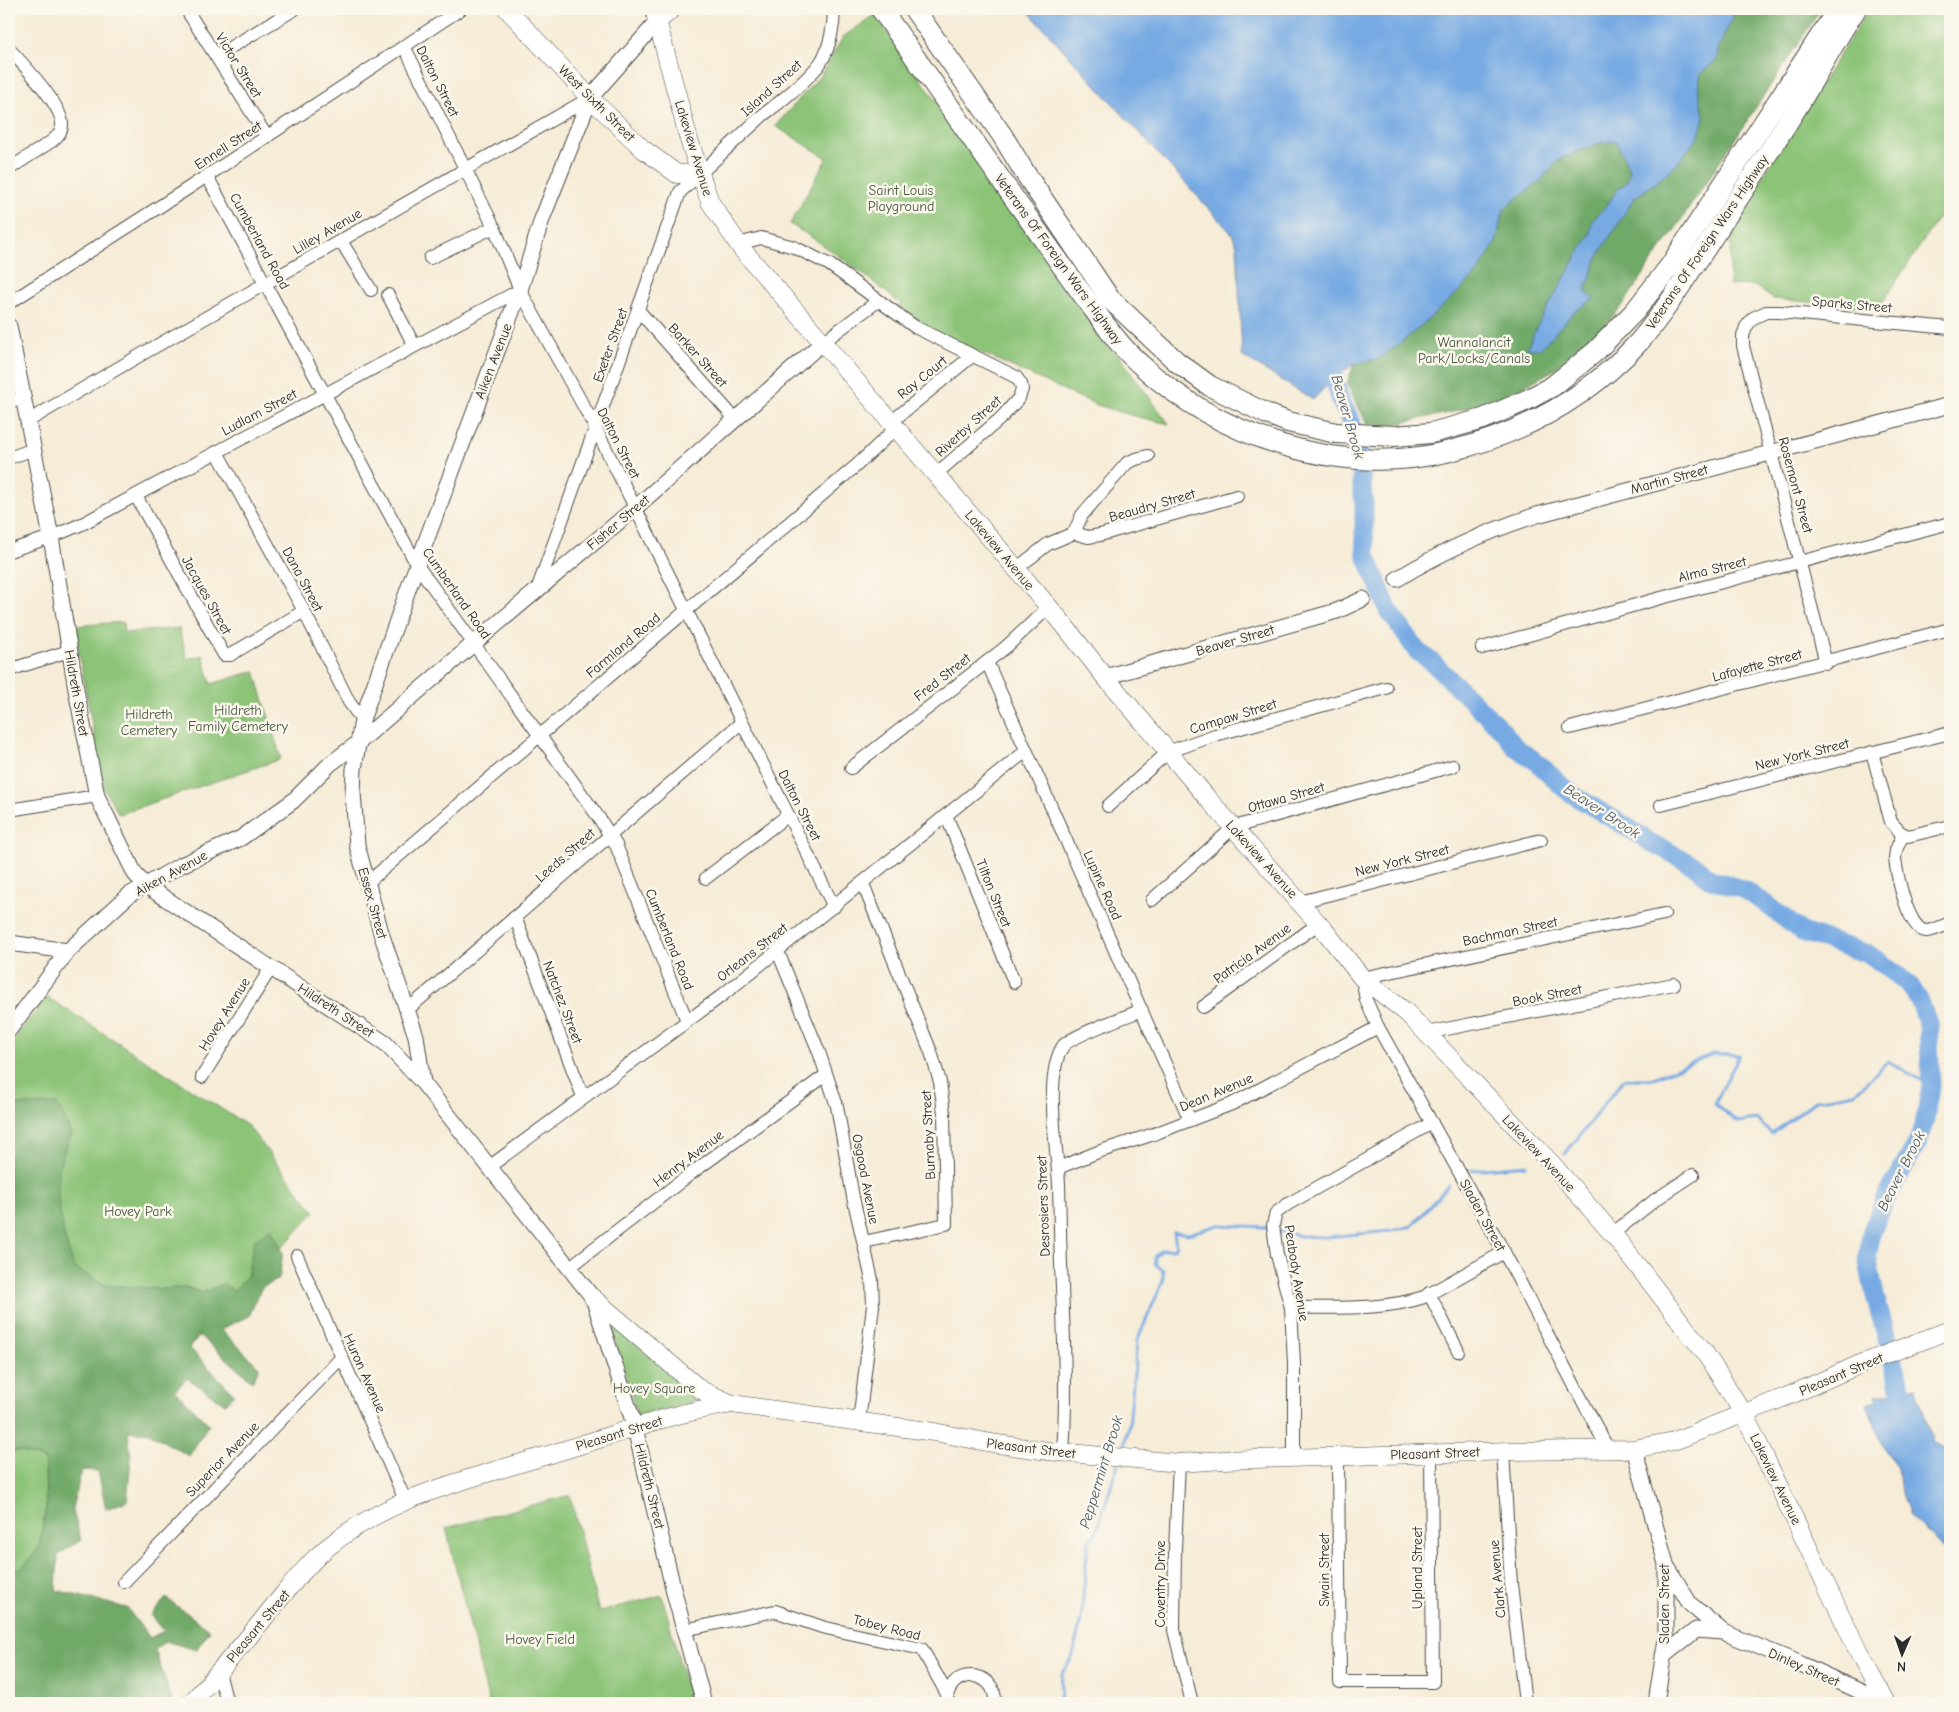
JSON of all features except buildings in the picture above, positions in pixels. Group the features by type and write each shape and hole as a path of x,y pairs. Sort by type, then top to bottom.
{"main road":[{"name":"West Sixth Street","path":"507,9 590,98 643,148 677,174 700,173"},
{"path":"656,15 672,9"},
{"name":"Veterans Of Foreign Wars Highway","path":"881,9 1087,301 1116,339 1141,365 1172,390 1224,422 1284,446 1341,457 1394,460 1429,456 1456,450 1509,432 1564,405 1594,383 1619,361 1645,334 1687,275 1793,114 1856,9"},
{"name":"Veterans Of Foreign Wars Highway","path":"914,9 1002,135 1025,173 1110,299 1177,362 1210,386 1274,417 1336,433 1394,436 1432,433 1483,419 1527,400 1553,386 1609,338 1635,311 1688,240 1838,9"},
{"name":"Lakeview Avenue","path":"656,15 689,140 710,202 738,244 1049,607 1168,752 1300,902 1362,978 1407,1013 1550,1163 1612,1234 1704,1353 1744,1414 1885,1703"},
{"path":"593,1298 702,1390 732,1404"},
{"name":"Pleasant Street","path":"191,1703 288,1589 327,1547 369,1517 434,1491 702,1408 732,1404 934,1432 997,1444 1179,1463 1431,1453 1609,1451 1634,1449 1674,1441 1744,1414 1858,1365 1950,1330"}],"street":[{"name":"Victor Street","path":"186,9 267,137"},
{"path":"216,56 295,9"},
{"name":"Ennell Street","path":"9,303 267,137 461,9"},
{"name":"Island Street","path":"700,173 763,115 778,104 820,62 830,40 834,22 834,9"},
{"name":"Aiken Avenue","path":"362,720 417,565 520,290 542,219 590,98 656,15"},
{"name":"Dalton Street","path":"404,46 494,227 520,290 596,429 834,907"},
{"path":"9,49 55,104 62,124 58,136 9,169"},
{"name":"Lilley Avenue","path":"28,422 590,98"},
{"name":"Exeter Street","path":"537,590 680,192 700,173"},
{"name":"Cumberland Road","path":"207,176 417,565 599,818 616,845 688,1021"},
{"path":"430,258 494,227"},
{"path":"738,244 761,238 794,247 830,266 915,327 972,356"},
{"path":"341,241 371,290"},
{"name":"Ludlam Street","path":"9,551 52,537 82,524 520,290"},
{"path":"388,295 414,345"},
{"name":"Fisher Street","path":"358,743 473,643 635,508 823,342 878,301"},
{"name":"Barker Street","path":"638,310 736,420"},
{"name":"Sparks Street","path":"1753,318 1766,312 1779,312 1950,328"},
{"name":"Rosemont Street","path":"1753,318 1746,327 1743,336 1743,346 1826,662"},
{"name":"Hildreth Street","path":"9,326 52,537 69,651 97,796 135,874 145,885 385,1042 423,1083 593,1298 635,1428 684,1630 704,1703"},
{"name":"Riverby Street","path":"936,474 1001,418 1019,398 1022,389 1016,377 972,356"},
{"name":"Ray Court","path":"894,425 972,356"},
{"path":"9,403 23,398"},
{"name":"Martin Street","path":"1397,579 1453,548 1503,526 1554,510 1950,405"},
{"name":"Farmland Road","path":"367,883 857,465 894,425"},
{"path":"9,458 34,449"},
{"name":"Dana Street","path":"217,452 304,610 349,702 362,720"},
{"path":"1016,569 1048,544 1074,533 1082,515 1127,463 1148,456"},
{"name":"Jacques Street","path":"136,496 224,655 230,654 304,610"},
{"name":"Beaudry Street","path":"1074,533 1088,537 1100,535 1237,496"},
{"name":"Alma Street","path":"1482,648 1658,599 1950,523"},
{"name":"Beaver Street","path":"1105,677 1337,611 1363,599"},
{"name":"Fred Street","path":"851,768 1006,647 1049,607"},
{"name":"Lafayette Street","path":"1570,728 1950,629"},
{"path":"9,670 69,651"},
{"name":"Lupine Road","path":"987,662 1190,1120"},
{"name":"Campaw Street","path":"1108,806 1168,752 1215,736 1386,688"},
{"name":"Essex Street","path":"362,720 354,769 353,811 357,845 382,936 416,1036 423,1083"},
{"name":"Leeds Street","path":"408,1010 742,722"},
{"name":"New York Street","path":"1661,805 1950,733"},
{"name":"Aiken Avenue","path":"9,1030 68,951 130,896 145,885 193,859 240,838 293,801 330,764 358,743"},
{"name":"Orleans Street","path":"489,1168 778,952 1026,751"},
{"path":"1872,752 1890,822 1894,828 1908,836 1950,826"},
{"name":"Ottawa Street","path":"1152,900 1234,827 1453,766"},
{"path":"9,810 97,796"},
{"path":"706,878 788,815"},
{"name":"Tilton Street","path":"946,815 1014,982"},
{"path":"1903,834 1896,850 1895,859 1909,913 1915,925 1922,930 1928,931 1950,924"},
{"name":"New York Street","path":"1300,902 1541,840"},
{"name":"Burnaby Street","path":"863,884 931,1052 940,1082 944,1113 946,1224 864,1242"},
{"name":"Bachman Street","path":"1362,978 1664,914"},
{"name":"Natchez Street","path":"515,917 583,1097"},
{"name":"Patricia Avenue","path":"1203,1007 1318,924"},
{"path":"9,943 68,951"},
{"name":"Osgood Avenue","path":"778,952 816,1044 837,1106 853,1197 864,1242 874,1298 858,1422"},
{"name":"Hovey Avenue","path":"202,1077 271,968"},
{"name":"Sladen Street","path":"1362,978 1366,1000 1378,1027 1504,1252 1609,1451"},
{"name":"Book Street","path":"1426,1033 1674,984"},
{"name":"Desrosiers Street","path":"1063,1452 1066,1415 1054,1088 1055,1069 1062,1048 1067,1042 1142,1010"},
{"name":"Dean Avenue","path":"1058,1168 1245,1098 1378,1027"},
{"name":"Henry Avenue","path":"570,1267 689,1175 826,1075"},
{"name":"Peabody Avenue","path":"1294,1458 1294,1363 1290,1308 1282,1280 1273,1230 1276,1213 1281,1208 1432,1123"},
{"path":"1612,1234 1656,1200 1693,1175"},
{"path":"1290,1308 1402,1303 1424,1296 1504,1252"},
{"name":"Huron Avenue","path":"297,1256 406,1502"},
{"path":"1429,1293 1458,1351"},
{"name":"Superior Avenue","path":"124,1582 342,1357"},
{"name":"Sladen Street","path":"1634,1449 1666,1564 1667,1605 1663,1656 1656,1703"},
{"name":"Clark Avenue","path":"1503,1451 1511,1584 1525,1703"},
{"name":"Upland Street","path":"1340,1682 1433,1682 1431,1453"},
{"name":"Swain Street","path":"1338,1457 1340,1682"},
{"name":"Coventry Drive","path":"1179,1463 1174,1630 1192,1703"},
{"name":"Dinley Street","path":"1666,1564 1690,1604 1723,1632 1801,1664 1885,1703"},
{"name":"Tobey Road","path":"684,1630 775,1610 824,1628 922,1649 947,1699"},
{"name":"Dinley Street","path":"1663,1656 1696,1630 1723,1632"},
{"path":"219,1672 228,1703"},
{"name":"Tobey Road","path":"947,1699 950,1687 959,1679 974,1676 982,1679 991,1687 995,1703"}],"green space":[{"name":"Wannalancit Park/Locks/Canals","path":"1734,9 1821,9 1668,240 1623,305 1603,328 1554,370 1501,399 1449,413 1389,425 1367,424 1347,384 1354,364 1378,359 1431,317 1496,242 1504,208 1539,182 1560,159 1599,143 1616,141 1630,171 1627,182 1617,190 1607,205 1592,221 1590,234 1564,279 1528,349 1541,348 1574,312 1593,299 1585,291 1599,254 1635,197 1658,181 1678,163 1699,135 1704,117 1698,88 1701,73 1716,61 1719,46 1734,14"},
{"path":"1869,9 1950,9 1950,205 1946,206 1879,308 1773,299 1755,286 1729,285 1731,234 1739,213"},
{"name":"Saint Louis Playground","path":"875,15 1169,424 1097,405 926,328 897,309 901,304 860,272 819,242 790,224 827,158 775,126 821,75 843,37"},
{"name":"Hildreth Cemetery","path":"123,622 124,633 179,628 187,659 203,655 211,684 255,671 281,759 119,814 104,789 74,626"},
{"name":"Hovey Park","path":"47,997 248,1126 315,1212 62,1484 9,1391 9,1045"},
{"path":"57,1104 72,1134 60,1167 58,1200 64,1234 74,1267 105,1285 165,1289 186,1287 202,1293 222,1284 234,1290 247,1277 254,1241 271,1228 283,1253 279,1279 262,1287 249,1316 221,1329 260,1368 252,1381 198,1334 189,1347 234,1394 225,1404 187,1378 175,1391 209,1424 189,1456 149,1433 128,1431 131,1459 127,1501 106,1509 98,1471 82,1470 72,1508 81,1540 58,1555 56,1590 127,1608 150,1638 164,1631 151,1615 166,1598 210,1630 196,1650 165,1641 155,1650 172,1701 171,1703 9,1703 9,1569 22,1568 39,1548 46,1507 45,1460 19,1451 9,1451 9,1105"},
{"name":"Hovey Square","path":"614,1326 703,1399 638,1417 612,1330"},
{"path":"9,1451 19,1451 45,1460 46,1507 39,1548 22,1568 9,1569"},
{"name":"Hovey Field","path":"570,1495 599,1612 662,1595 689,1697 669,1703 489,1703 446,1528"}],"water":[{"path":"1026,9 1734,9 1734,14 1719,46 1716,61 1701,73 1698,88 1704,117 1699,135 1678,163 1658,181 1635,197 1599,254 1585,291 1594,299 1574,312 1541,348 1527,349 1537,326 1590,234 1592,221 1607,205 1617,190 1627,182 1630,171 1616,141 1599,143 1560,159 1539,182 1504,208 1496,242 1476,275 1398,345 1378,359 1354,364 1334,378 1313,400 1242,356 1237,246 1232,234"},
{"path":"1915,1386 1933,1442 1950,1453 1950,1553 1909,1516 1901,1493 1898,1467 1883,1447 1867,1404 1878,1400 1876,1395"}],"waterway":[{"name":"Beaver Brook","path":"1333,352 1334,378 1341,402 1351,420 1362,466 1366,555 1388,609 1417,651 1431,661 1504,732 1515,747 1537,762 1565,789 1642,836 1651,844 1698,868 1708,878 1744,890 1765,903 1802,932 1865,953 1877,960 1909,984 1919,1000 1928,1023 1931,1086 1925,1119 1918,1142 1884,1202 1872,1231 1867,1257 1875,1296 1897,1373 1906,1415"},
{"name":"Peppermint Brook","path":"1565,1154 1624,1079 1651,1079 1713,1054 1739,1055 1715,1104 1737,1122 1756,1119 1772,1134 1816,1100 1855,1093 1888,1061 1931,1086"},
{"name":"Peppermint Brook","path":"1472,1170 1527,1165"},
{"name":"Peppermint Brook","path":"1277,1231 1301,1236 1326,1237 1391,1231 1412,1226 1449,1185"},
{"name":"Peppermint Brook","path":"1122,1451 1129,1427 1137,1341 1163,1281 1163,1270 1155,1264 1155,1256 1162,1250 1174,1249 1176,1245 1174,1232 1188,1234 1219,1225 1271,1229"},
{"name":"Peppermint Brook","path":"1060,1703 1062,1674 1073,1656 1081,1619 1088,1543 1096,1533 1118,1464"}],"park label":[{"name":"Hildreth Family Cemetery","path":"238,718"}]}
